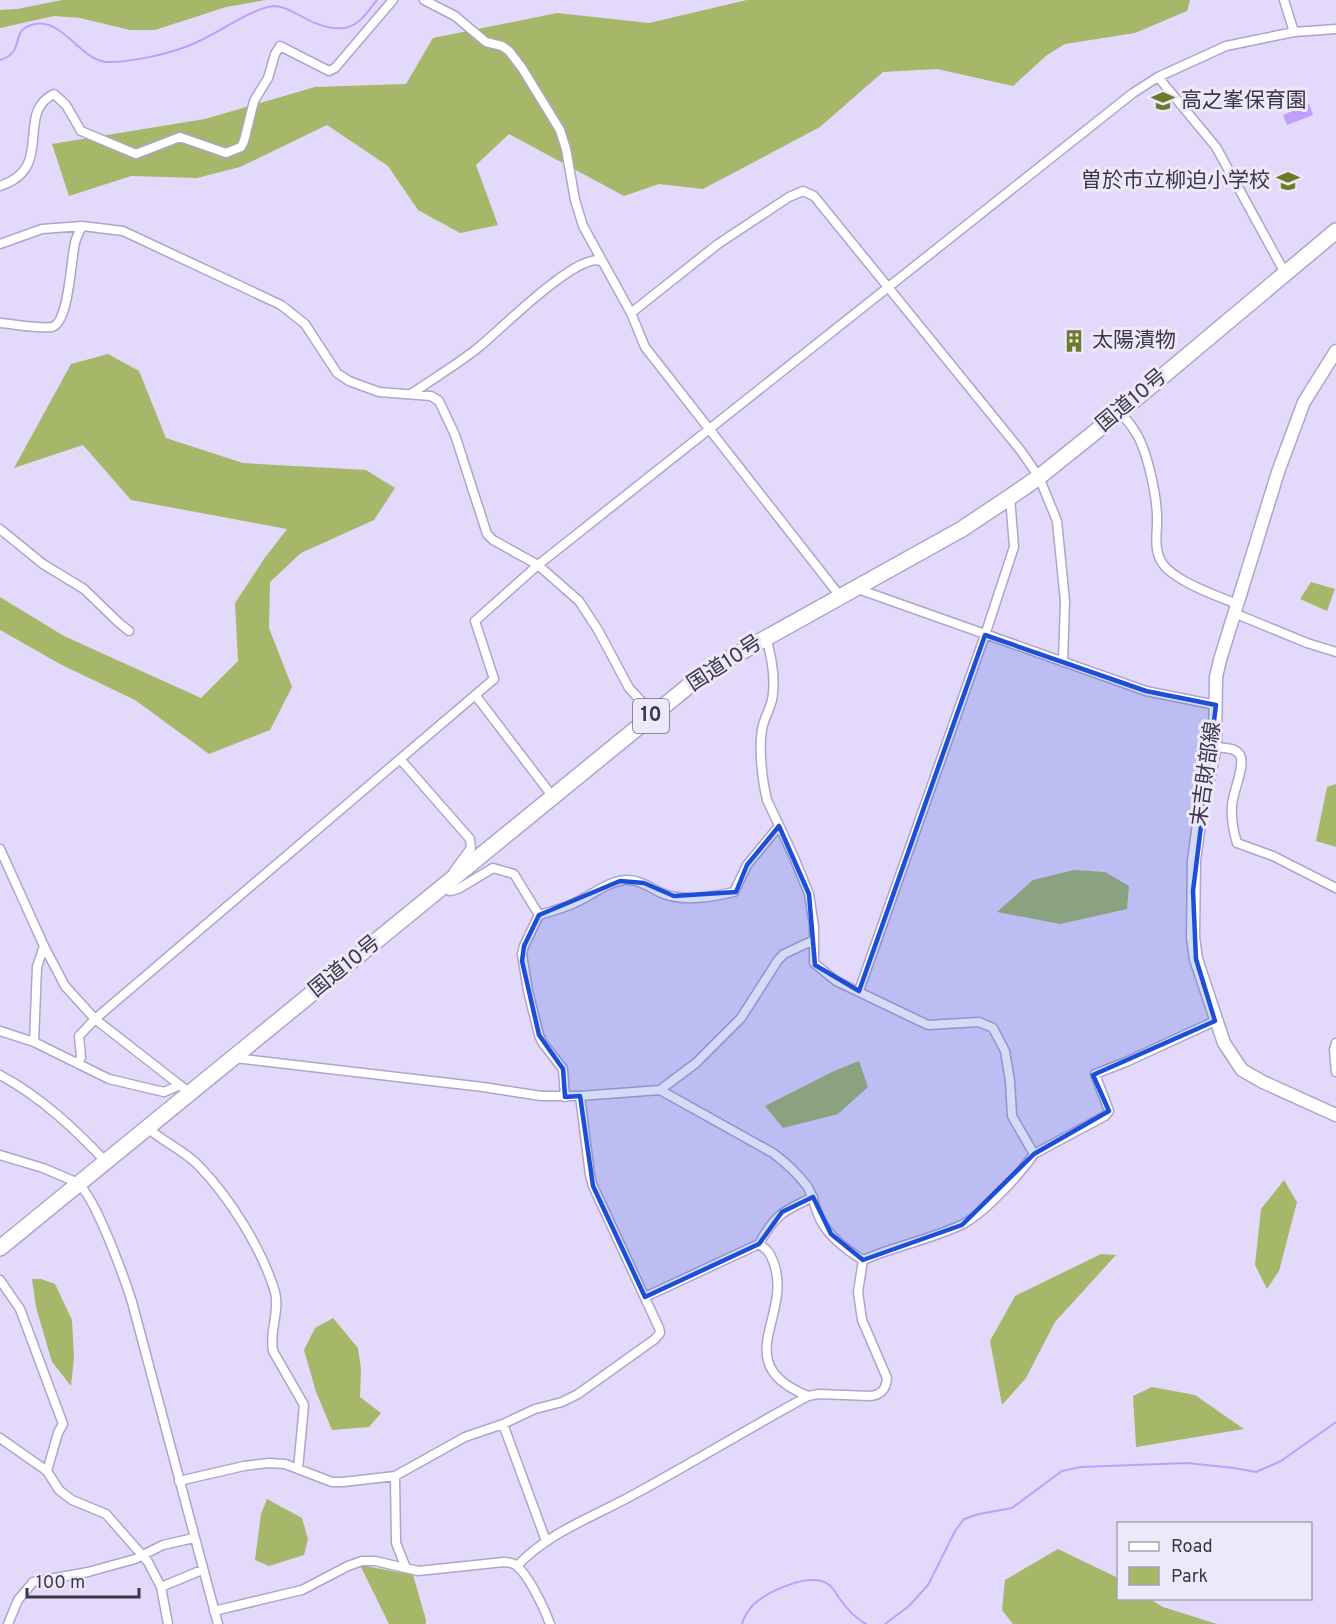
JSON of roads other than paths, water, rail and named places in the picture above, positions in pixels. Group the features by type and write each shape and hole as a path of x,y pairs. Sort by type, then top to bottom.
{"highway":[{"name":"国道10号","path":"0,1248 147,1128 184,1089 235,1058 653,714 723,662 962,529 1039,477 1336,231"}],"main road":[{"name":"末吉財部線","path":"1336,351 1304,402 1278,472 1216,677 1215,747 1199,827 1194,860 1193,891 1196,959 1224,1043 1242,1070 1336,1115"}],"street":[{"path":"0,186 9,183 26,166 33,153 36,111 44,99 54,94 66,105 81,131 136,154 180,137 226,153 236,150 244,141 254,101 268,78 275,54 280,46 329,71 335,69 393,0"},
{"path":"424,0 455,16 486,42 502,46 509,51 522,68 560,130 567,149 575,200 583,226 630,313 645,347 840,596"},
{"path":"1284,0 1294,32"},
{"path":"78,1064 81,1057 79,1036 94,1019 494,679 475,621 538,565 1133,93 1158,77 1226,46 1294,32 1336,28"},
{"path":"1158,77 1216,147 1285,273"},
{"path":"630,313 718,244 789,197 802,191 814,196 1021,451 1039,477 1057,521 1065,601 1063,662"},
{"path":"0,323 54,327 60,322 75,241 82,226"},
{"path":"0,244 42,229 82,226 123,231 281,305 305,324 337,373 363,388 388,394 431,396 439,401 488,534 493,540 538,565 579,601 598,630 629,688 653,714"},
{"path":"411,394 479,347 535,297 568,272 594,259 601,261"},
{"path":"1120,412 1135,431 1148,466 1157,503 1156,546 1161,562 1170,571 1195,587 1307,644 1336,652"},
{"path":"859,992 1014,547 1010,497"},
{"path":"0,529 43,564 84,589 129,630"},
{"path":"854,588 1146,691 1216,705"},
{"path":"766,637 773,666 773,696 762,726 765,791 809,894 813,916 813,957 816,966 836,981 928,1026 979,1022 993,1028 1005,1051 1012,1116 1034,1154"},
{"path":"476,696 553,797"},
{"path":"1215,747 1234,749 1240,754 1242,762 1232,804 1232,826 1237,843 1273,856 1336,888"},
{"path":"400,759 470,839 471,848 448,882 450,891 458,889 493,868 514,874 539,915"},
{"path":"565,1097 563,1070 539,1035 522,961 524,946 539,915 571,905 607,886 626,880 644,883 674,897 705,897 734,892 747,865 779,826"},
{"path":"0,849 44,946 65,986 94,1019 184,1089"},
{"path":"235,1058 471,1085 541,1096 565,1097 660,1090 696,1063 741,1018 784,954 814,940"},
{"path":"34,1042 37,967 44,946"},
{"path":"863,1260 890,1248 962,1225 977,1215 1034,1154 1105,1116 1109,1111 1095,1074 1215,1021"},
{"path":"0,1031 34,1042 108,1079 164,1092 184,1089"},
{"path":"1336,1043 1334,1050 1336,1072"},
{"path":"0,1076 19,1085 72,1127 106,1162"},
{"path":"660,1090 772,1153 799,1176 813,1197 821,1221 831,1234 850,1252 863,1260"},
{"path":"178,1481 255,1464 285,1464 332,1482 395,1476 465,1437 578,1394 655,1339 660,1333 593,1186 580,1096"},
{"path":"147,1128 198,1165 228,1201 264,1264 276,1301 273,1351 303,1405 298,1469"},
{"path":"0,1155 43,1168 80,1184 90,1199 123,1275 218,1624"},
{"path":"645,1297 759,1244 782,1212 813,1197"},
{"path":"759,1244 770,1253 777,1270 778,1280 766,1353 768,1362 772,1372 781,1381 795,1391 808,1396"},
{"path":"517,1566 531,1551 546,1540 633,1495 808,1396 819,1394 878,1395 887,1385 887,1378 862,1320 858,1292 863,1260"},
{"path":"0,1280 20,1309 63,1424 58,1433 47,1471"},
{"path":"503,1424 546,1540"},
{"path":"0,1438 47,1471 59,1490 106,1514 142,1555 161,1587 168,1624"},
{"path":"395,1476 396,1543 406,1568"},
{"path":"8,1624 18,1600 33,1582 88,1572 142,1555 163,1545 194,1538"},
{"path":"214,1611 302,1590 362,1561 375,1561 418,1571 504,1562 517,1566 540,1601 550,1624"},
{"path":"161,1587 202,1570"}],"waterway":[{"path":"0,60 13,51 22,31 35,24 45,24 63,33 97,60 116,62 151,57 186,47 256,11 274,6 287,9 321,25 345,28 362,19 377,0"},
{"path":"885,1624 909,1606 928,1585 955,1531 964,1519 1012,1508 1062,1471 1081,1467 1187,1463 1256,1472 1281,1461 1336,1422"},
{"path":"742,1624 750,1608 761,1599 779,1589 811,1580 830,1585 848,1609 866,1624"}],"place":[{"name":"高之峯保育園","path":"1163,101"},
{"name":"曽於市立柳迫小学校","path":"1288,181"},
{"name":"太陽漬物","path":"1074,341"}]}
